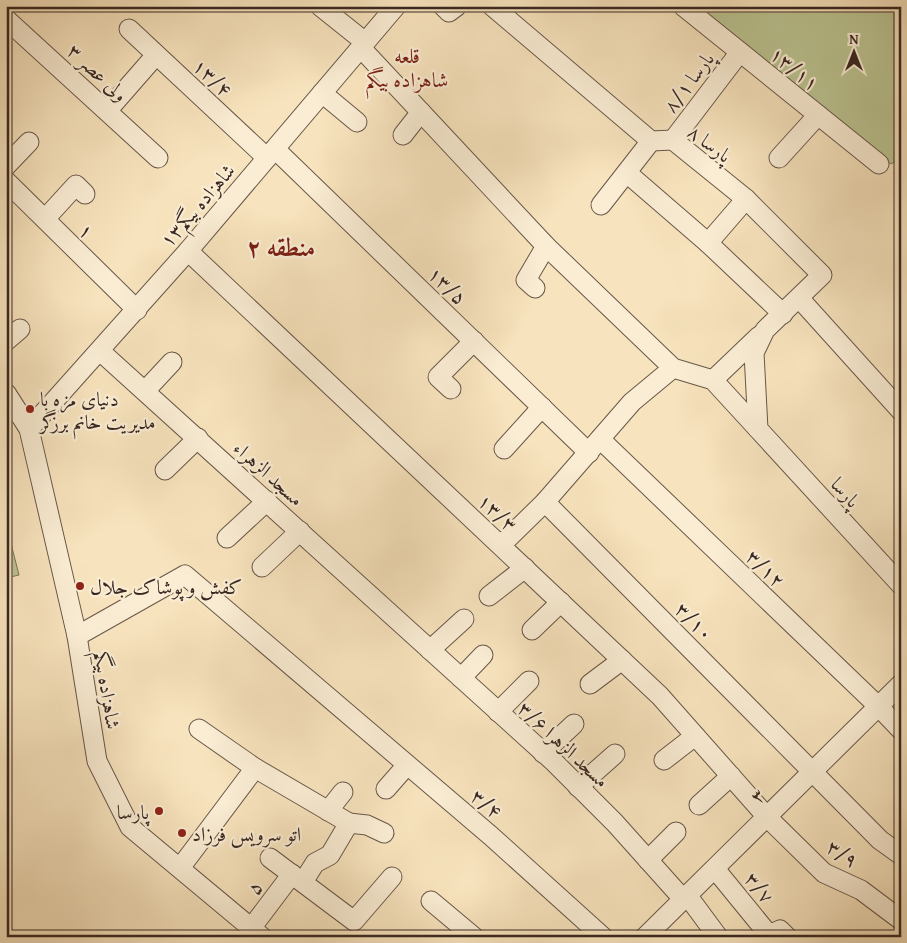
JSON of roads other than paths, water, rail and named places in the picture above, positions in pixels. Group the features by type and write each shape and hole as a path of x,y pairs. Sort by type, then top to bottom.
{"street":[{"path":"320,6 363,45 421,112 546,246 673,368 713,380 798,298 901,411"},
{"name":"شاهزاده بیگم۱۳","path":"29,429 188,251 396,6"},
{"path":"492,6 651,140 601,205"},
{"name":"۱۳/۱۱","path":"682,6 879,164"},
{"name":"ولی عصر ۳","path":"6,18 158,158"},
{"name":"۱۳/۴","path":"129,29 156,55 271,153"},
{"name":"۸/۱ پارسا","path":"673,140 740,52"},
{"path":"107,111 156,55"},
{"path":"322,93 356,122"},
{"path":"403,135 421,112"},
{"path":"779,158 818,115"},
{"name":"۸ پارسا","path":"651,140 673,140 746,199 822,275 798,298"},
{"path":"6,166 29,142"},
{"name":"۱۳/۵","path":"271,153 474,341 542,407 594,446"},
{"path":"627,173 708,244 783,314"},
{"name":"۱","path":"6,181 136,310"},
{"path":"45,219 76,185 85,194"},
{"path":"708,244 746,199"},
{"path":"535,288 526,280 546,246"},
{"name":"۱۳/۳","path":"188,251 660,696 767,817"},
{"path":"758,428 754,353 765,330"},
{"path":"450,389 438,377 474,341"},
{"name":"مسجد الزهراء","path":"100,351 407,629"},
{"path":"145,391 172,362"},
{"path":"501,546 545,502 632,402 673,368"},
{"name":"پارسا","path":"713,380 901,585"},
{"name":"شاهزاده بیگم","path":"6,393 29,429 77,636 97,761 130,827 257,932"},
{"path":"504,449 542,407"},
{"path":"165,470 198,438"},
{"name":"۳/۱۲","path":"594,446 879,707 901,730"},
{"path":"227,538 267,501"},
{"name":"۳/۱۰","path":"545,502 880,840 901,855"},
{"path":"262,567 300,532"},
{"path":"489,596 525,568"},
{"name":"۳/۴","path":"77,636 185,575 492,836 603,937"},
{"path":"532,630 560,602"},
{"path":"430,650 464,619"},
{"name":"مسجد الزهرا ۳/۶","path":"407,629 543,752 616,823 648,860 685,897 718,937"},
{"path":"461,678 483,655"},
{"path":"590,684 622,660"},
{"path":"498,712 529,682"},
{"name":"۳","path":"645,937 901,684"},
{"path":"543,752 574,724"},
{"path":"199,729 255,768 348,823 367,824 384,834"},
{"path":"664,760 696,736"},
{"path":"578,787 615,754"},
{"path":"386,790 408,765"},
{"path":"180,868 255,768"},
{"path":"699,805 731,776"},
{"path":"328,811 343,792"},
{"name":"۳/۹","path":"767,817 824,873 861,890 901,920"},
{"name":"۵","path":"257,932 297,878 314,863 330,855 348,823"},
{"path":"648,860 676,832"},
{"path":"270,858 354,921 392,877"},
{"name":"۳/۷","path":"720,875 769,935 780,930 787,937"},
{"path":"431,901 474,937"}],"place":[{"name":"دنیای مزه با مدیریت خانم برزگر","path":"30,409"},
{"name":"کفش و پوشاک جلال","path":"80,586"},
{"name":"پارسا","path":"159,811"},
{"name":"اتو سرویس فرزاد","path":"182,833"}],"district":[{"name":"قلعه شاهزاده بیگم","path":"407,67"},
{"name":"منطقه ۲","path":"281,247"}]}
